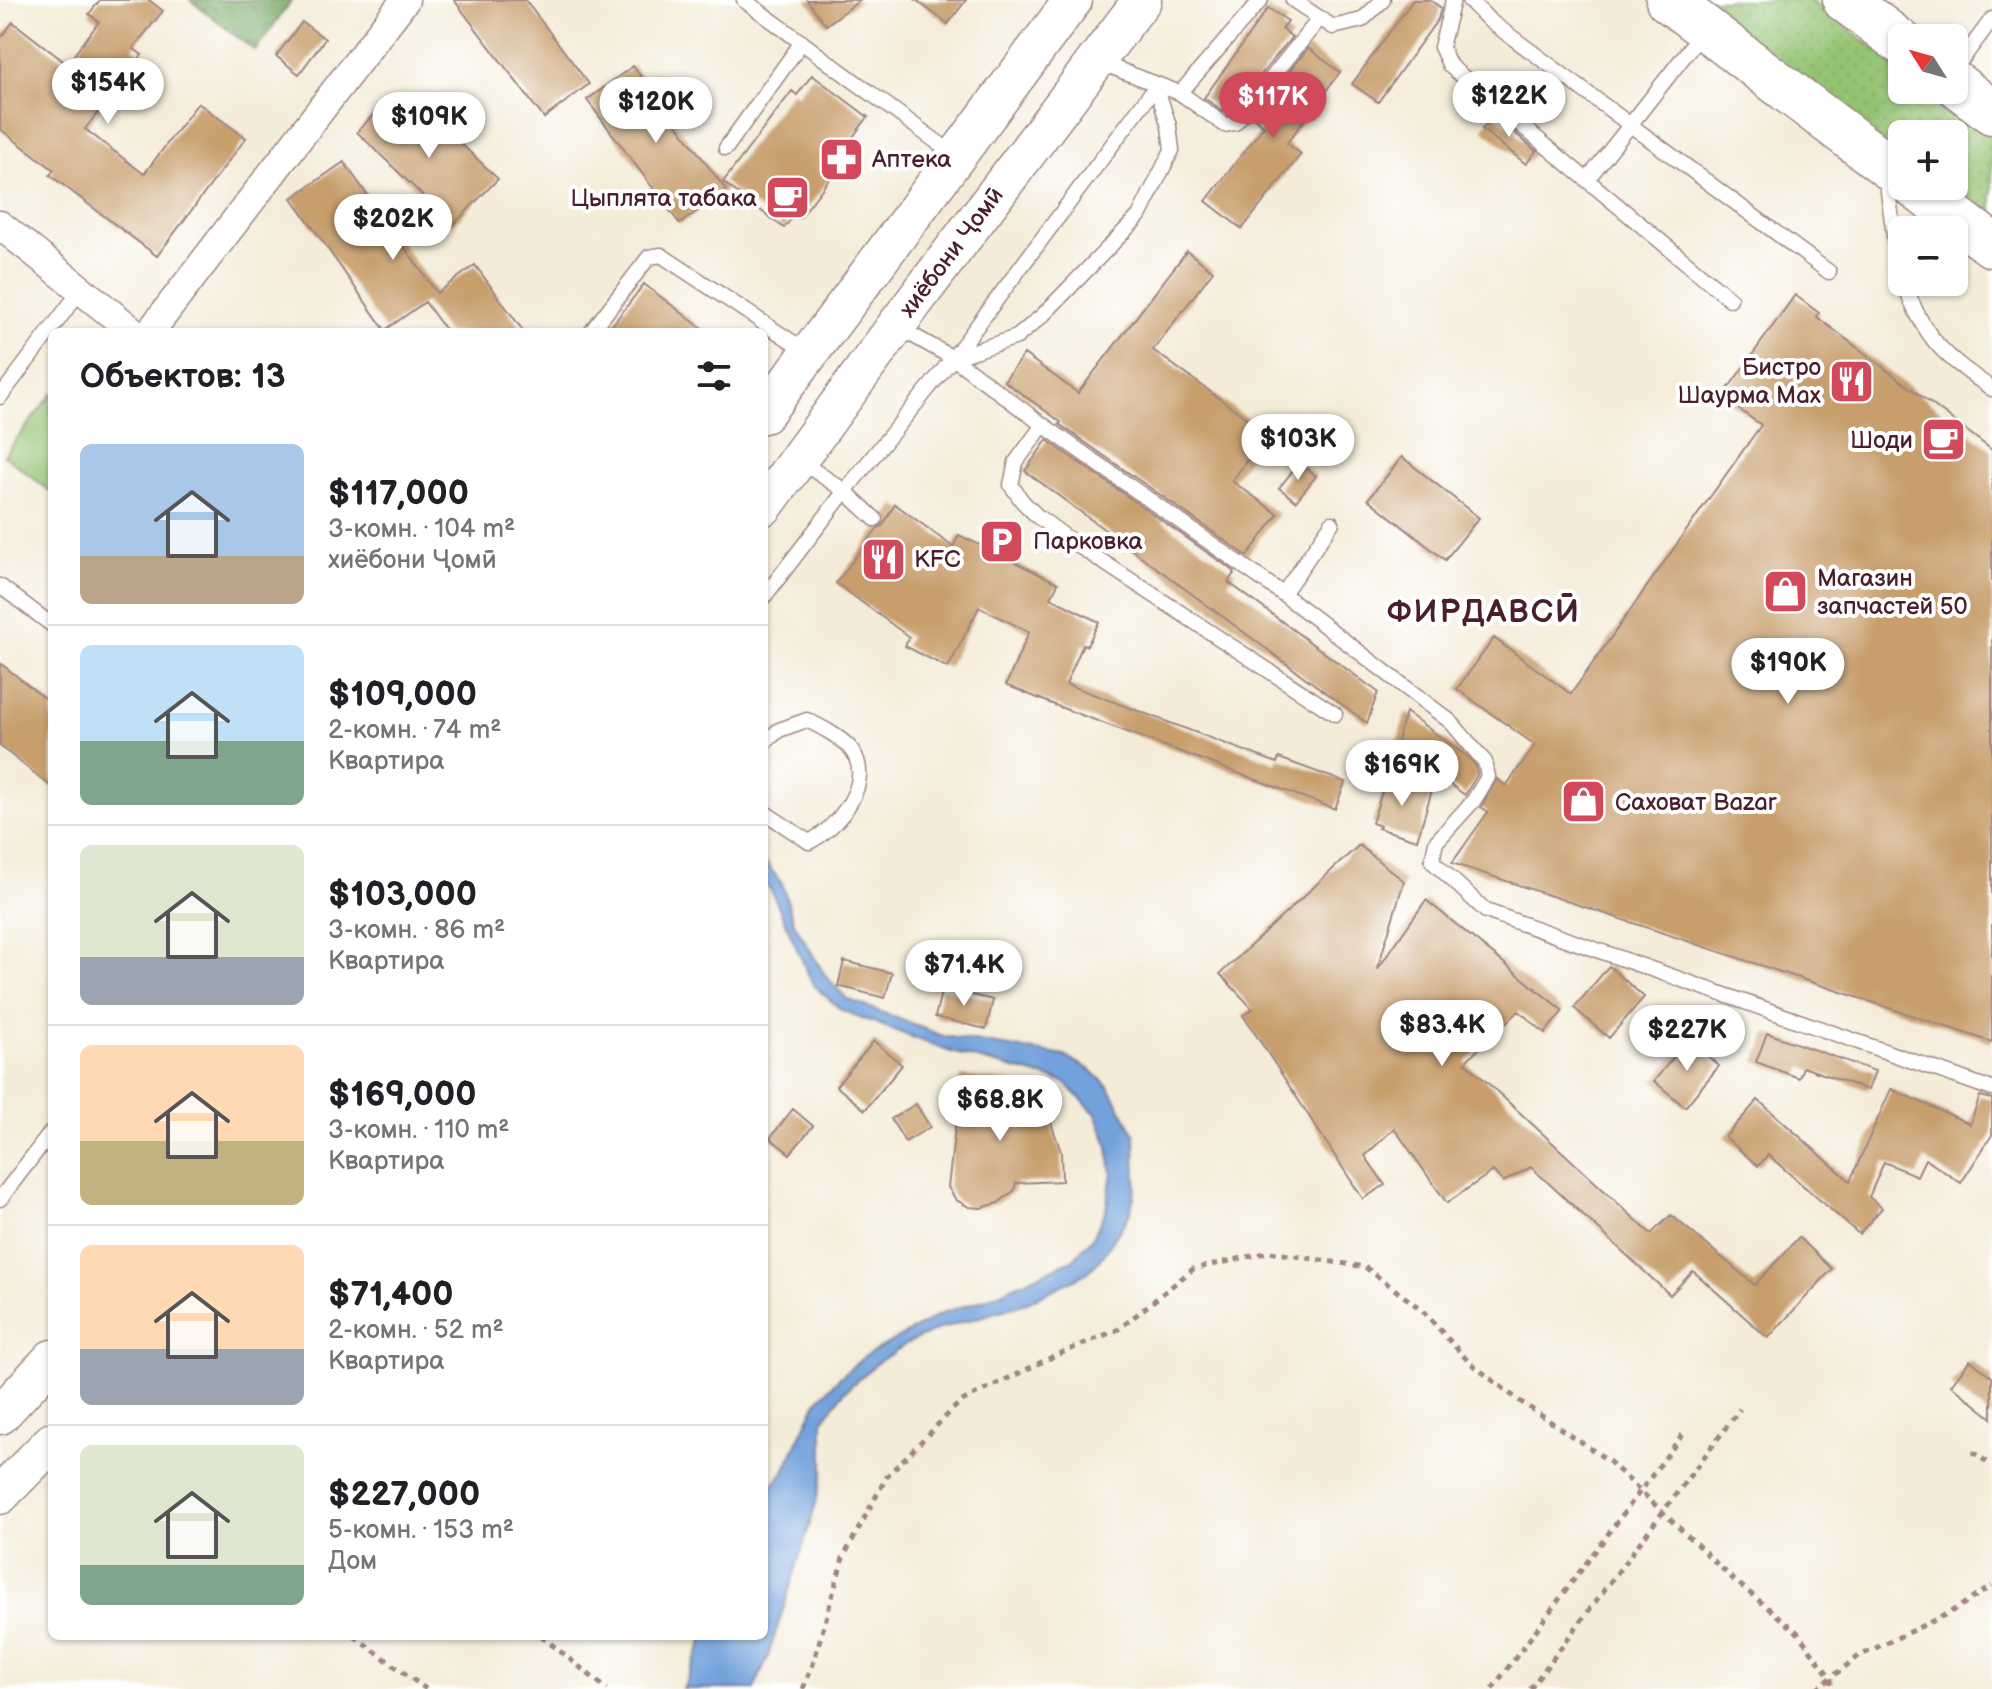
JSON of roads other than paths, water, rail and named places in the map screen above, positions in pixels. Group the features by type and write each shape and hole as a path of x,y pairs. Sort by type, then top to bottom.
{"highway":[{"path":"1668,0 1888,167"},
{"path":"1845,0 1888,32"},
{"path":"1968,94 1992,112"},
{"path":"1932,200 1992,245"}],"main road":[{"path":"768,409 1073,0"},
{"name":"хиёбони Ҷомӣ","path":"768,501 1142,0"},
{"path":"0,1415 48,1363"},
{"path":"0,1495 48,1446"}],"street":[{"path":"153,328 405,0"},
{"path":"0,225 129,328"}],"lane":[{"path":"744,0 956,157"},
{"path":"1180,93 1261,0"},
{"path":"1293,0 1333,27 1362,20 1383,0"},
{"path":"1453,0 1441,47 1450,66 1730,299"},
{"path":"1469,0 1490,21 1829,272"},
{"path":"1096,61 1180,93 1225,125 1235,123 1320,18"},
{"path":"1968,51 1992,19"},
{"path":"1587,180 1706,29"},
{"path":"726,148 802,42"},
{"path":"768,592 953,358 1156,86"},
{"path":"953,358 1017,337 1043,315 1139,216 1172,150 1169,126 1156,86"},
{"path":"594,328 649,257 661,255 809,353"},
{"path":"52,328 80,291"},
{"path":"1909,296 1915,314 1930,339 1949,359 1992,389"},
{"path":"896,326 953,358 1283,594 1451,722 1485,762 1488,777 1474,800 1436,842 1432,861 1486,911 1992,1089"},
{"path":"0,397 48,333"},
{"path":"1043,425 1016,462 1011,485 1022,501 1071,541 1335,714"},
{"path":"798,460 845,491 875,519"},
{"path":"1283,594 1332,523"},
{"path":"0,586 48,622"},
{"path":"768,740 779,730 807,720 851,749 859,768 855,793 823,835 809,842 768,815"},
{"path":"0,1199 48,1136"}],"water":[{"path":"768,865 782,884 794,923 825,975 847,999 943,1036 1065,1056 1091,1070 1109,1087 1135,1135 1136,1187 1130,1214 1101,1259 1087,1273 1023,1304 936,1330 908,1343 877,1363 845,1391 823,1420 823,1472 814,1511 768,1657 754,1689 683,1689 703,1640 768,1640 768,1490 783,1473 817,1401 865,1356 945,1312 983,1300 1074,1259 1093,1237 1106,1210 1112,1172 1107,1142 1096,1114 1064,1082 951,1052 841,1010 813,985 768,887"}],"place":[{"name":"Аптека","path":"841,159"},
{"name":"Цыплята табака","path":"788,198"},
{"name":"Бистро Шаурма Мax","path":"1852,381"},
{"name":"Шоди","path":"1944,440"},
{"name":"Парковка","path":"1002,541"},
{"name":"KFC","path":"883,559"},
{"name":"Магазин запчастей 50","path":"1786,592"},
{"name":"Саховат Bazar","path":"1584,802"}],"district":[{"name":"ФИРДАВСӢ","path":"1484,611"}]}
